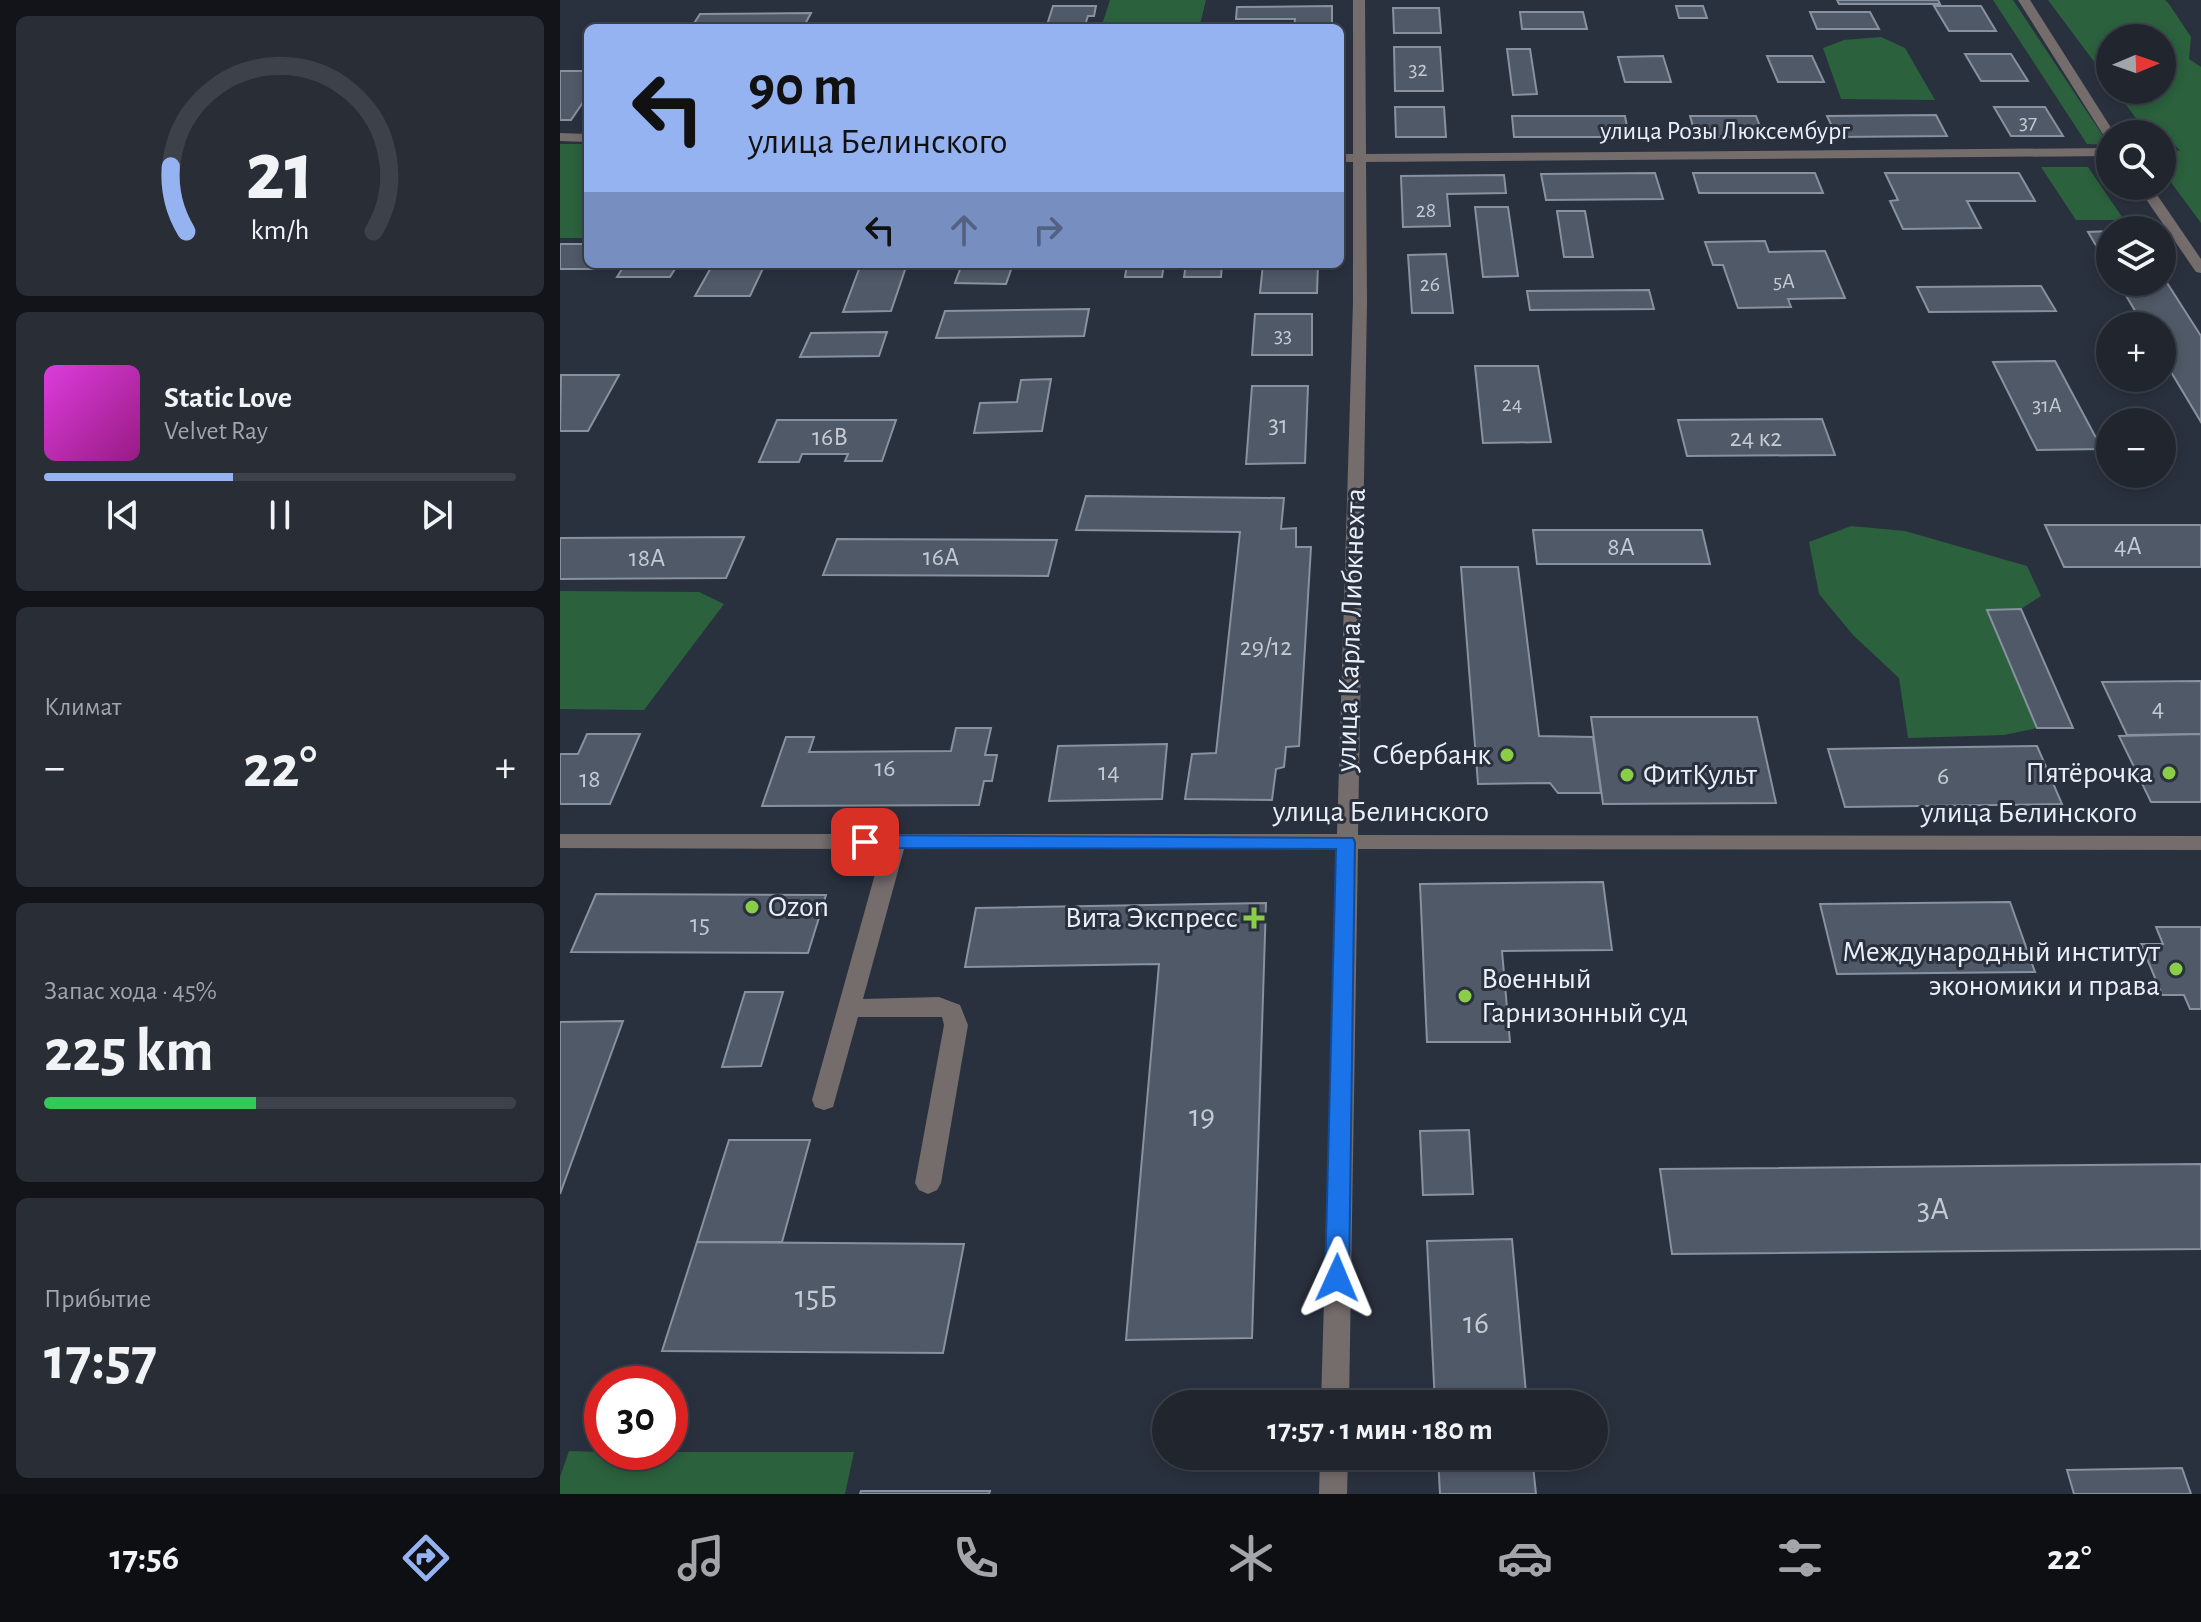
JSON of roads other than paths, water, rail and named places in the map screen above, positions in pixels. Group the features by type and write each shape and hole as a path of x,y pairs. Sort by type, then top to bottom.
{"street":[{"name":"улица Карла Либкнехта","path":"1335,1390 1360,302 1349,158 1359,0"},
{"path":"2024,0 2100,120"},
{"path":"560,137 584,138"},
{"name":"улица Розы Люксембург","path":"1349,158 2096,152"},
{"path":"2154,200 2201,269"},
{"name":"улица Белинского","path":"560,841 2201,843"},
{"path":"824,1100 895,842"},
{"path":"849,1008 939,1006 952,1011 956,1025 928,1183"},
{"path":"1333,1494 1334,1470"}],"place":[{"name":"Сбербанк","path":"1507,755"},
{"name":"Пятёрочка","path":"2169,773"},
{"name":"ФитКульт","path":"1627,775"},
{"name":"Ozon","path":"752,907"},
{"name":"Вита Экспресс","path":"1254,918"},
{"name":"Международный институт экономики и права","path":"2176,969"},
{"name":"Военный Гарнизонный суд","path":"1465,996"}]}
